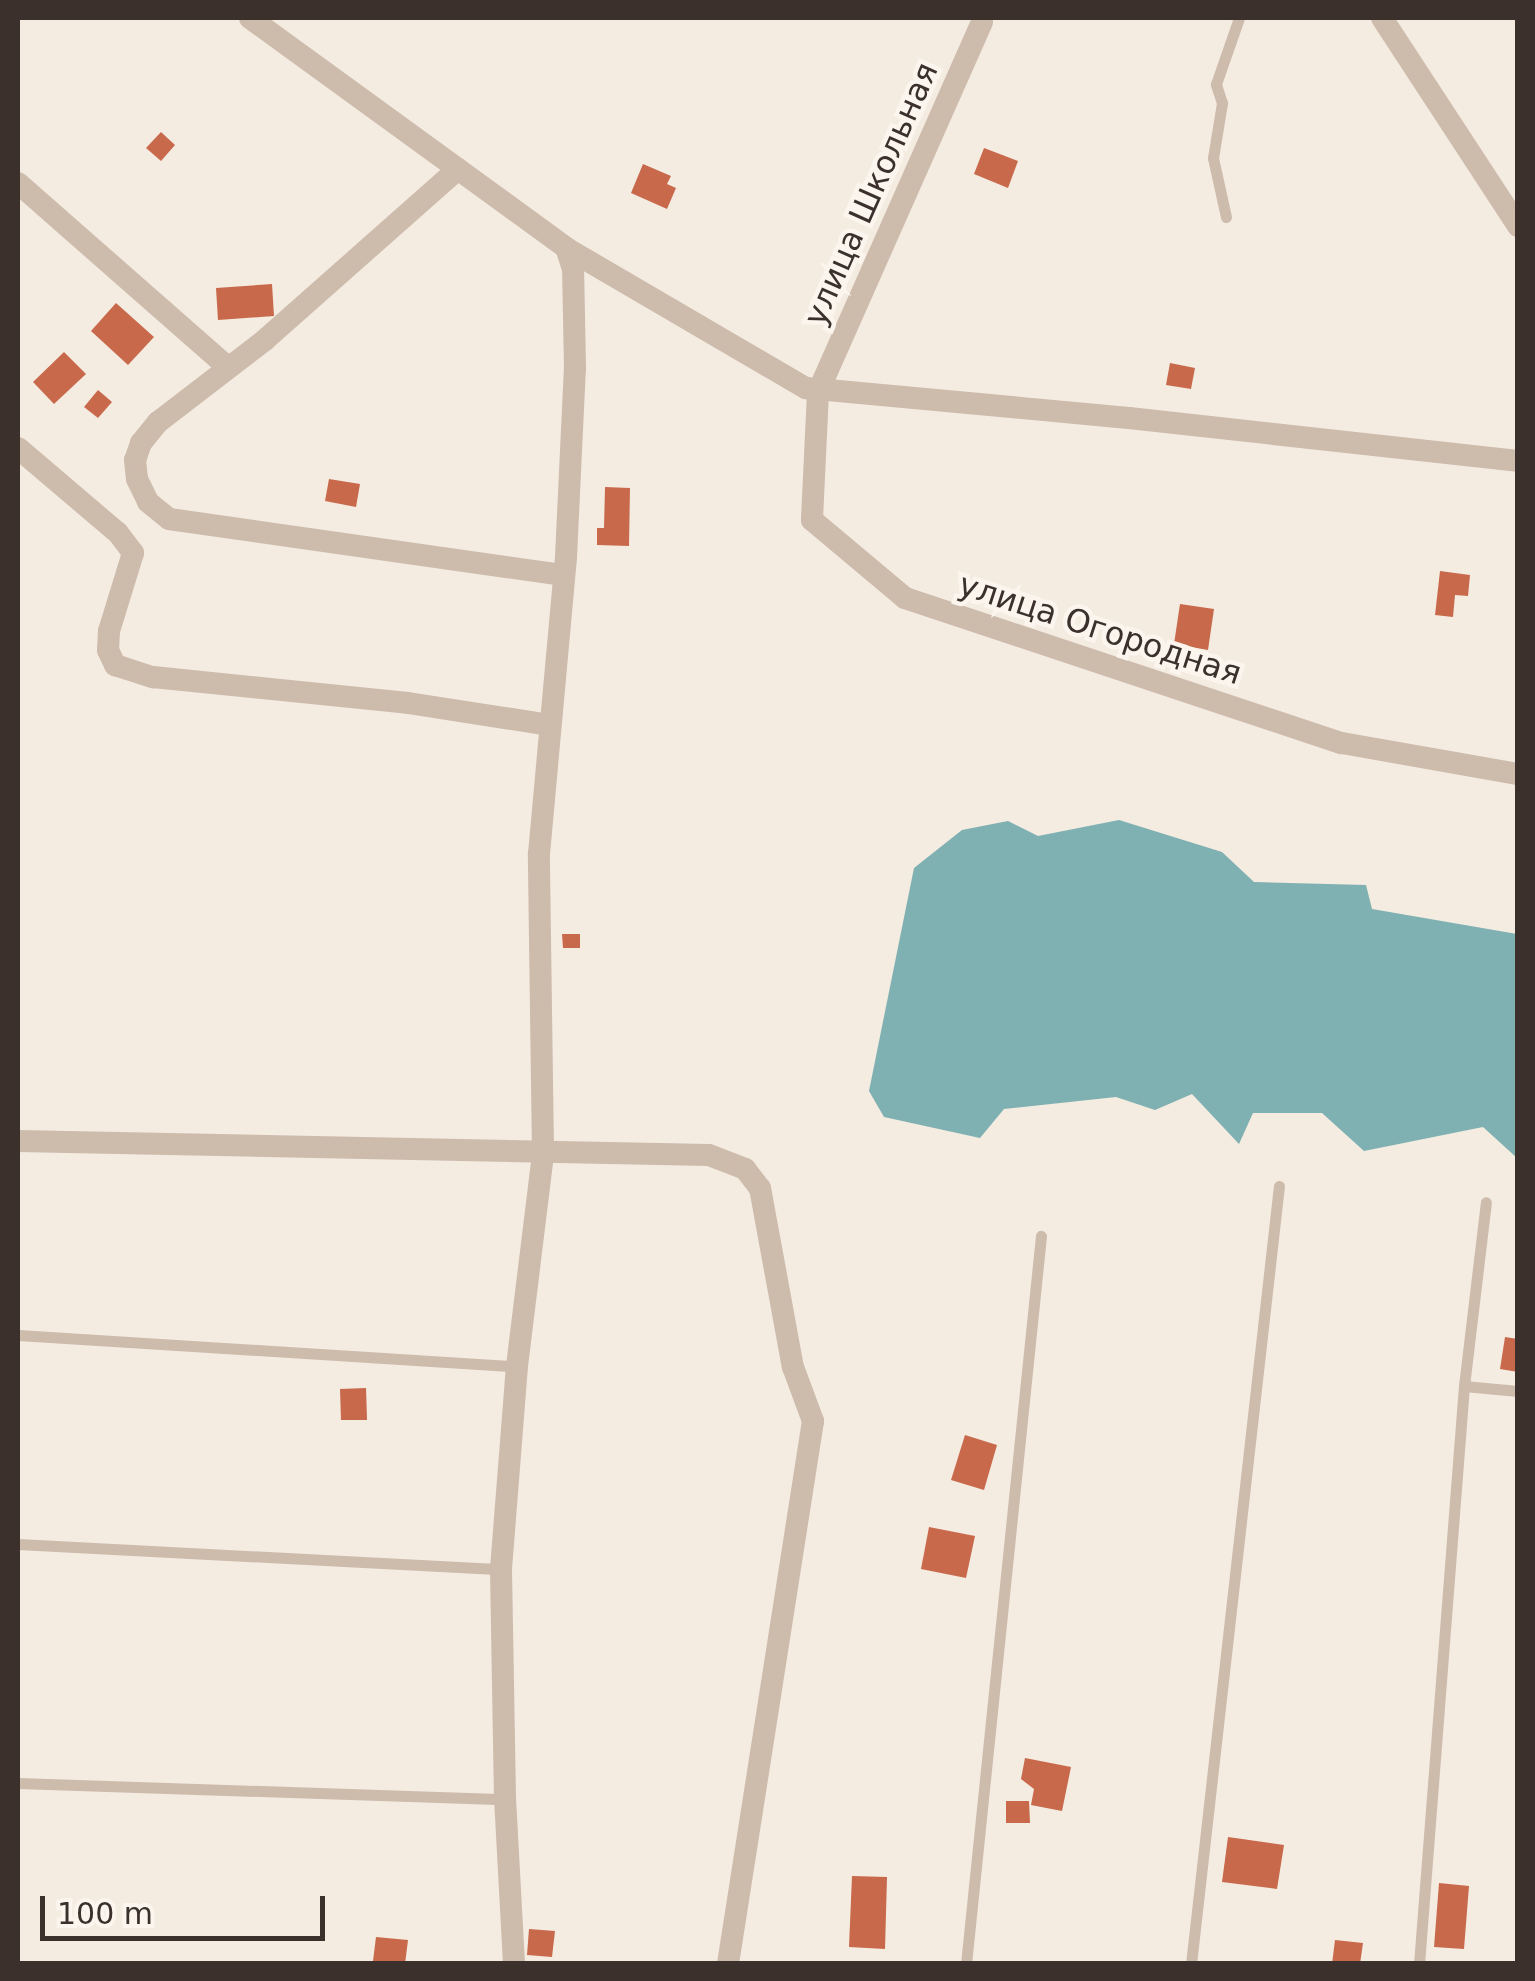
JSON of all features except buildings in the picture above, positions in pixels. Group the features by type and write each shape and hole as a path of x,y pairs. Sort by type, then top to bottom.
{"street":[{"path":"250,18 566,248 818,392 1129,418 1518,461"},
{"path":"1382,18 1518,226"},
{"name":"улица Школьная","path":"818,392 982,22"},
{"path":"458,169 264,340 158,422 141,444 135,460 139,487 148,502 169,519 562,574"},
{"path":"18,184 226,366"},
{"path":"514,1964 505,1799 501,1569 517,1366 543,1153 538,936 575,369 572,269 566,248"},
{"name":"улица Огородная","path":"818,392 812,520 906,598 1342,744 1518,774"},
{"path":"18,448 118,533 133,554 109,631 108,650 115,665 153,677 408,703 550,725"},
{"path":"18,1141 710,1155 745,1169 760,1188 793,1366 813,1421 728,1964"}],"lane":[{"path":"1226,217 1212,158 1222,102 1216,84 1230,56 1240,18"},
{"path":"1191,1964 1278,1186"},
{"path":"1419,1964 1464,1386 1486,1202"},
{"path":"966,1964 1041,1236"},
{"path":"18,1335 517,1366"},
{"path":"1464,1386 1518,1391"},
{"path":"18,1544 501,1569"},
{"path":"18,1783 505,1799"}],"water":[{"path":"1119,820 1222,852 1254,882 1366,885 1372,909 1517,934 1517,1158 1483,1127 1364,1151 1322,1113 1253,1113 1239,1144 1192,1094 1155,1110 1116,1097 1004,1109 980,1138 884,1117 869,1091 914,868 962,830 1008,821 1038,836"}]}
